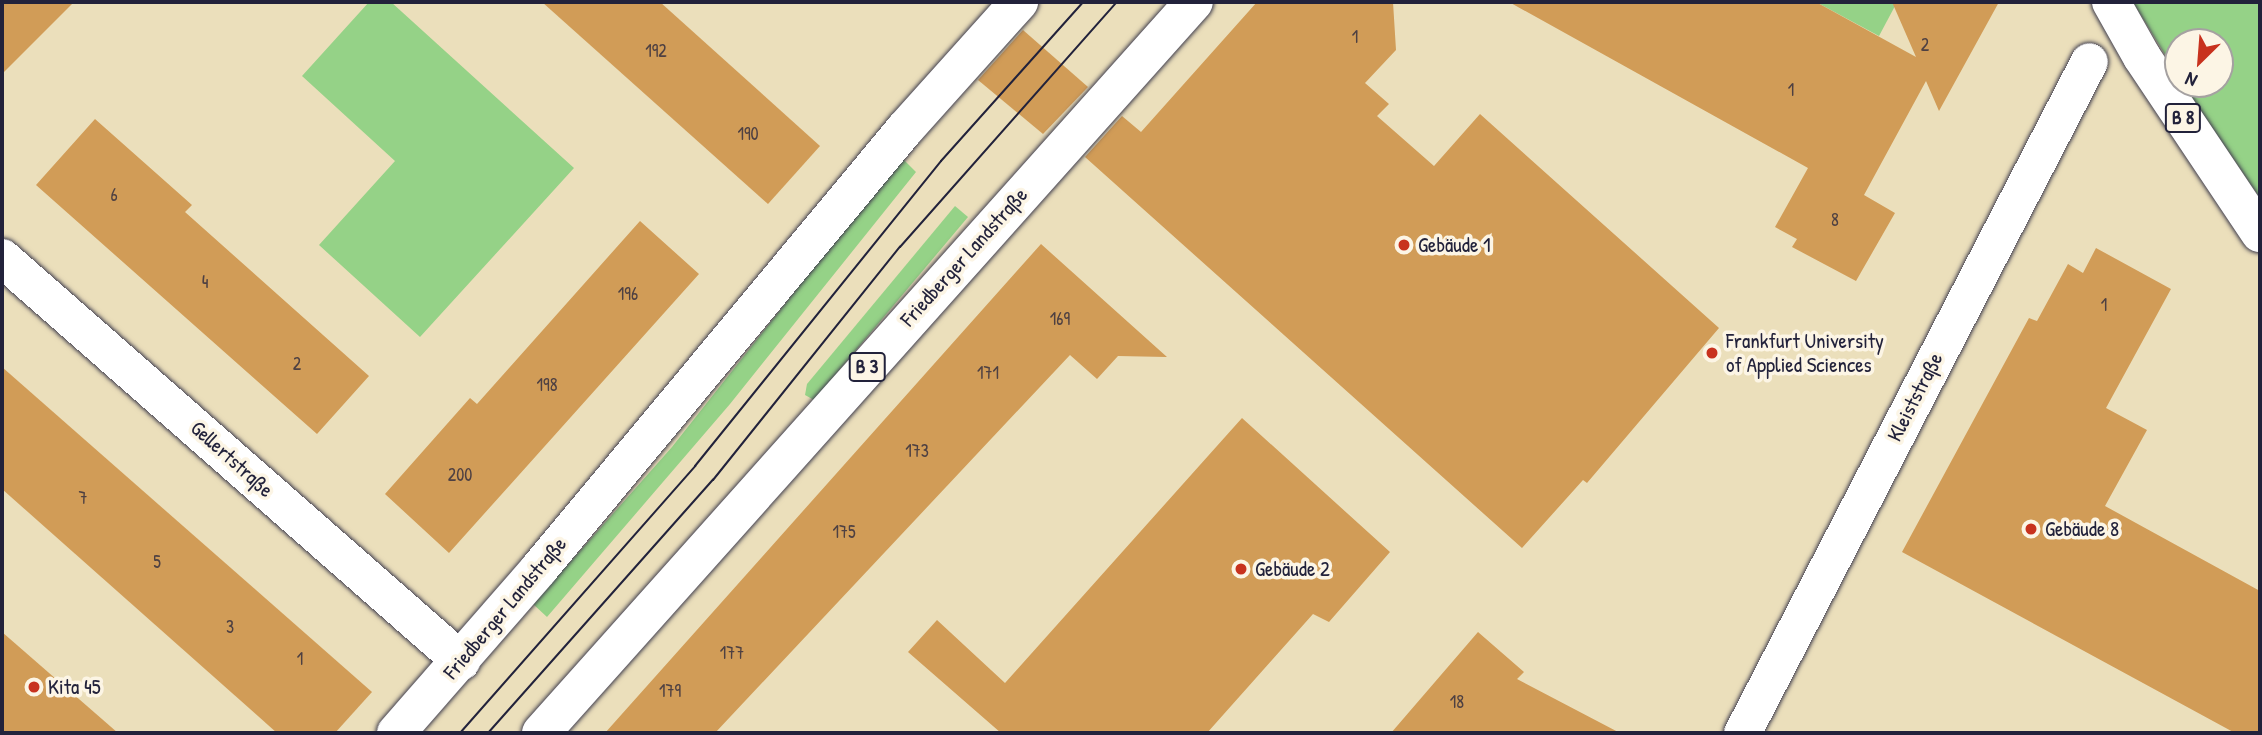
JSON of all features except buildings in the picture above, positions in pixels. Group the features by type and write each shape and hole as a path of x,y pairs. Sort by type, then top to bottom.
{"main road":[{"name":"Friedberger Landstraße","path":"396,733 461,661 905,129 1019,2"},
{"name":"Friedberger Landstraße","path":"541,733 1194,2"},
{"name":"B 8","path":"2110,2 2142,57 2260,233"},
{"name":"Gellertstraße","path":"2,258 461,661"}],"street":[{"name":"Kleiststraße","path":"1742,733 2089,61"}],"green space":[{"path":"369,2 391,2 574,168 420,337 319,245 395,161 302,76"},
{"path":"1816,2 1892,2 1895,6 1879,36"},
{"path":"2133,2 2260,2 2260,198 2192,98 2234,98 2234,28 2164,28 2164,53"},
{"path":"901,157 916,172 730,404 547,617 533,604 672,447"},
{"path":"955,206 968,217 814,400 805,395 807,384"}],"tram line":[{"path":"460,733 695,466 941,161 1083,2"},
{"path":"488,733 713,480 900,247 1117,2"}],"place":[{"name":"Gebäude 1","path":"1404,245"},
{"name":"Frankfurt University of Applied Sciences","path":"1712,353"},
{"name":"Gebäude 8","path":"2031,529"},
{"name":"Gebäude 2","path":"1241,569"},
{"name":"Kita 45","path":"34,687"}]}
